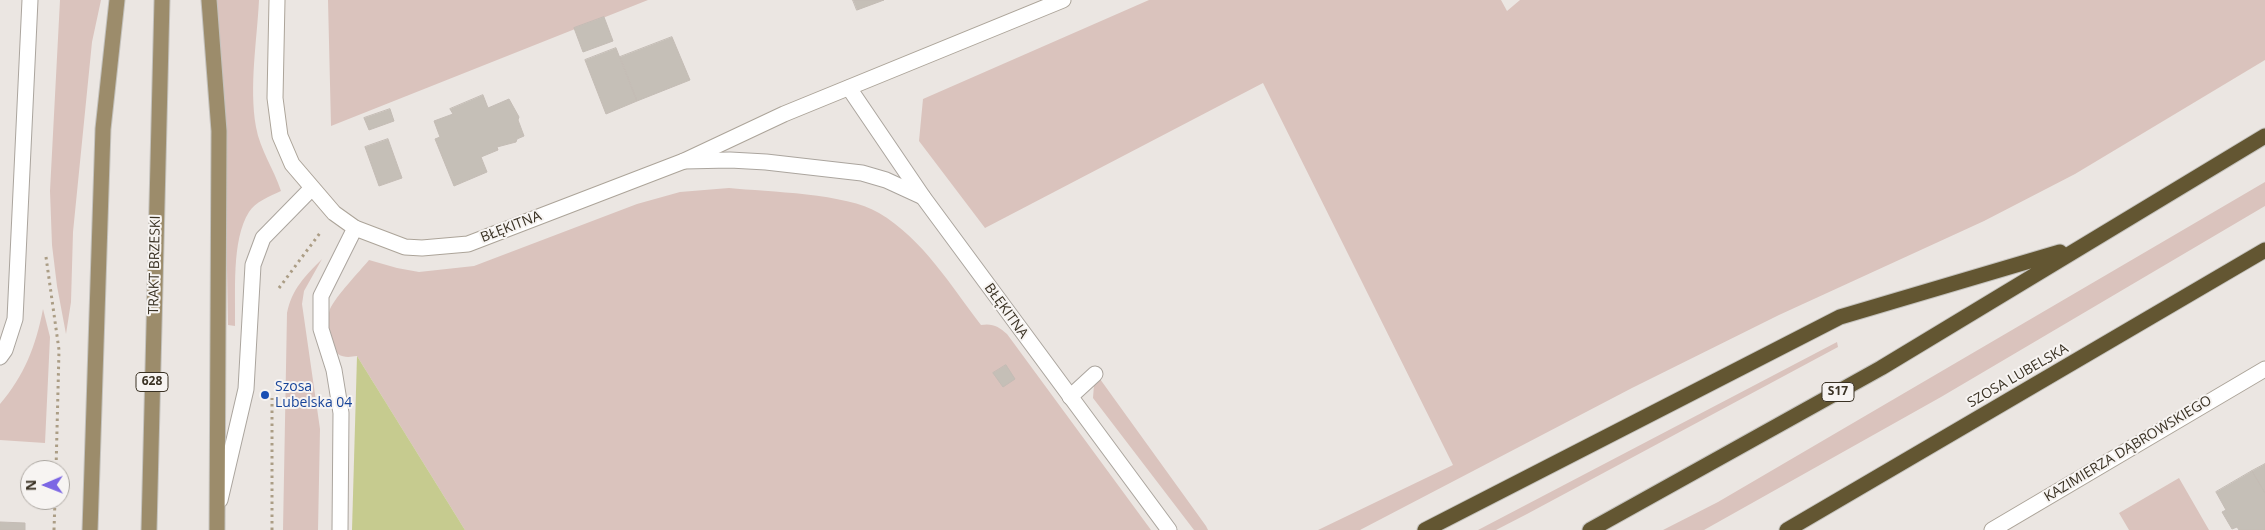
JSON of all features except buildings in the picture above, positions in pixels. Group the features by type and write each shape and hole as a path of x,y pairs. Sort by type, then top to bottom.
{"highway":[{"name":"S17","path":"1590,530 1881,368 2265,136"},
{"path":"1425,530 1840,317 2081,246"},
{"name":"SZOSA LUBELSKA","path":"1787,530 2265,250"}],"main road":[{"path":"90,530 104,129 117,0"},
{"name":"TRAKT BRZESKI","path":"149,530 162,0"},
{"path":"209,0 220,131 217,530"}],"street":[{"path":"0,357 5,350 15,319 30,0"},
{"name":"BŁĘKITNA","path":"277,0 275,98 280,136 292,164 311,190 334,213 355,228 405,246 442,248 468,244 684,161 784,114 1063,0"},
{"name":"BŁĘKITNA","path":"849,88 923,197 1168,530"},
{"path":"684,161 757,162 862,173 923,197"},
{"path":"218,509 246,389 253,265 263,238 311,190"},
{"path":"340,530 341,413 334,370 321,329 321,296 355,228"},
{"name":"KAZIMIERZA DĄBROWSKIEGO","path":"1992,530 2265,369"},
{"path":"1070,397 1095,374"}],"path":[{"path":"278,291 280,284 334,213"},
{"path":"46,251 59,350 56,460"},
{"path":"272,388 272,530"},
{"path":"54,530 55,510"}],"shaded area":[{"path":"60,0 101,0 92,42 73,232 71,302 66,334 52,245 50,191"},
{"path":"215,0 259,0 253,80 254,111 261,144 281,191 255,205 243,224 237,252 235,326 228,325 226,215"},
{"path":"328,0 648,0 331,126"},
{"path":"1149,0 1501,0 1507,11 1520,0 2265,0 2265,60 2075,174 1984,221 1779,315 1632,388 1360,530 1318,530 1453,465 1263,83 985,228 919,141 923,99"},
{"path":"2265,182 2265,206 1941,397 1704,530 1663,530 1718,502"},
{"path":"729,188 828,197 847,201 865,206 895,224 935,264 981,325 996,326 1007,334 1151,530 465,530 357,356 349,357 338,354 332,345 328,320 330,309 337,298 369,260 419,272 474,266 637,204 680,192"},
{"path":"322,259 304,291 302,304 320,429 318,530 283,530 287,313 296,290"},
{"path":"43,309 50,337 45,443 0,440 0,404 16,383 28,360 37,336"},
{"path":"1837,342 1838,347 1527,514 1496,530 1478,530"},
{"path":"357,356 465,530 352,530"},
{"path":"1100,379 1208,530 1194,530 1093,398 1094,385"},
{"path":"2179,478 2209,530 2129,530 2119,513"}],"place":[{"name":"Szosa Lubelska 04","path":"265,395"}]}
